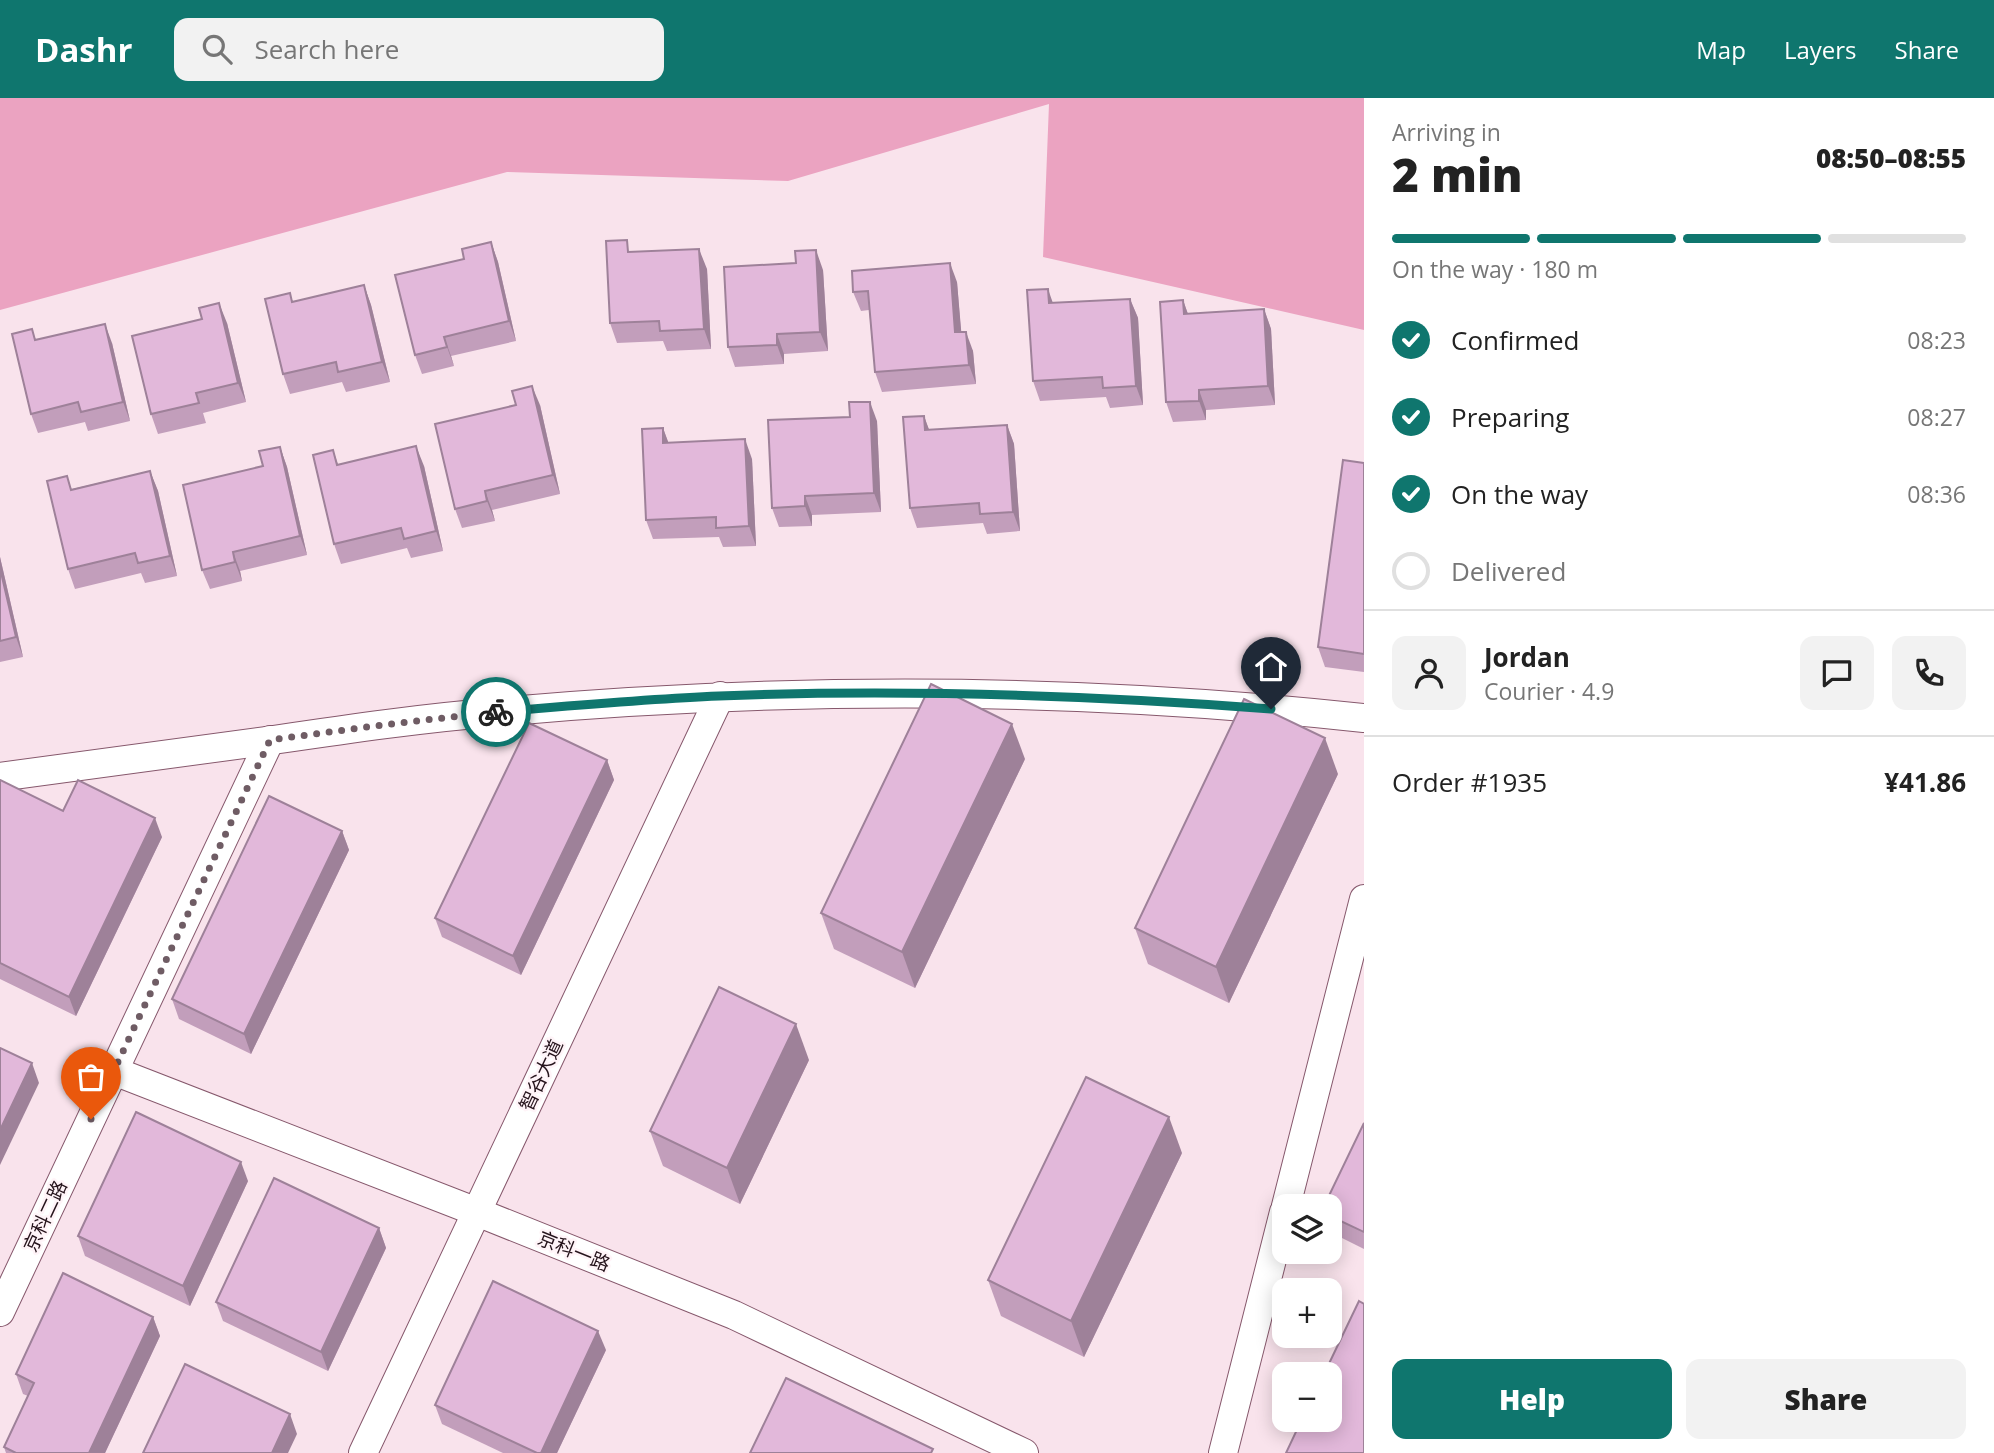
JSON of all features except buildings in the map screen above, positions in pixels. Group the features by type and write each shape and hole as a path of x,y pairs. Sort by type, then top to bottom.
{"street":[{"path":"0,777 494,712 720,696 937,693 1065,696 1179,701 1364,718"},
{"name":"智谷大道","path":"363,1453 720,696"},
{"name":"京科二路","path":"0,1312 270,740"},
{"path":"1289,1194 1364,900"},
{"name":"京科一路","path":"114,1071 734,1315 1024,1453"},
{"path":"1223,1453 1272,1259"}],"shaded area":[{"path":"0,98 1364,98 1364,330 1043,257 1049,104 788,181 507,172 0,310"}],"way so far":[{"path":"91,1119 270,740 496,712"}],"route":[{"path":"496,712 607,703 834,693 1065,696 1179,701 1271,709"}]}
